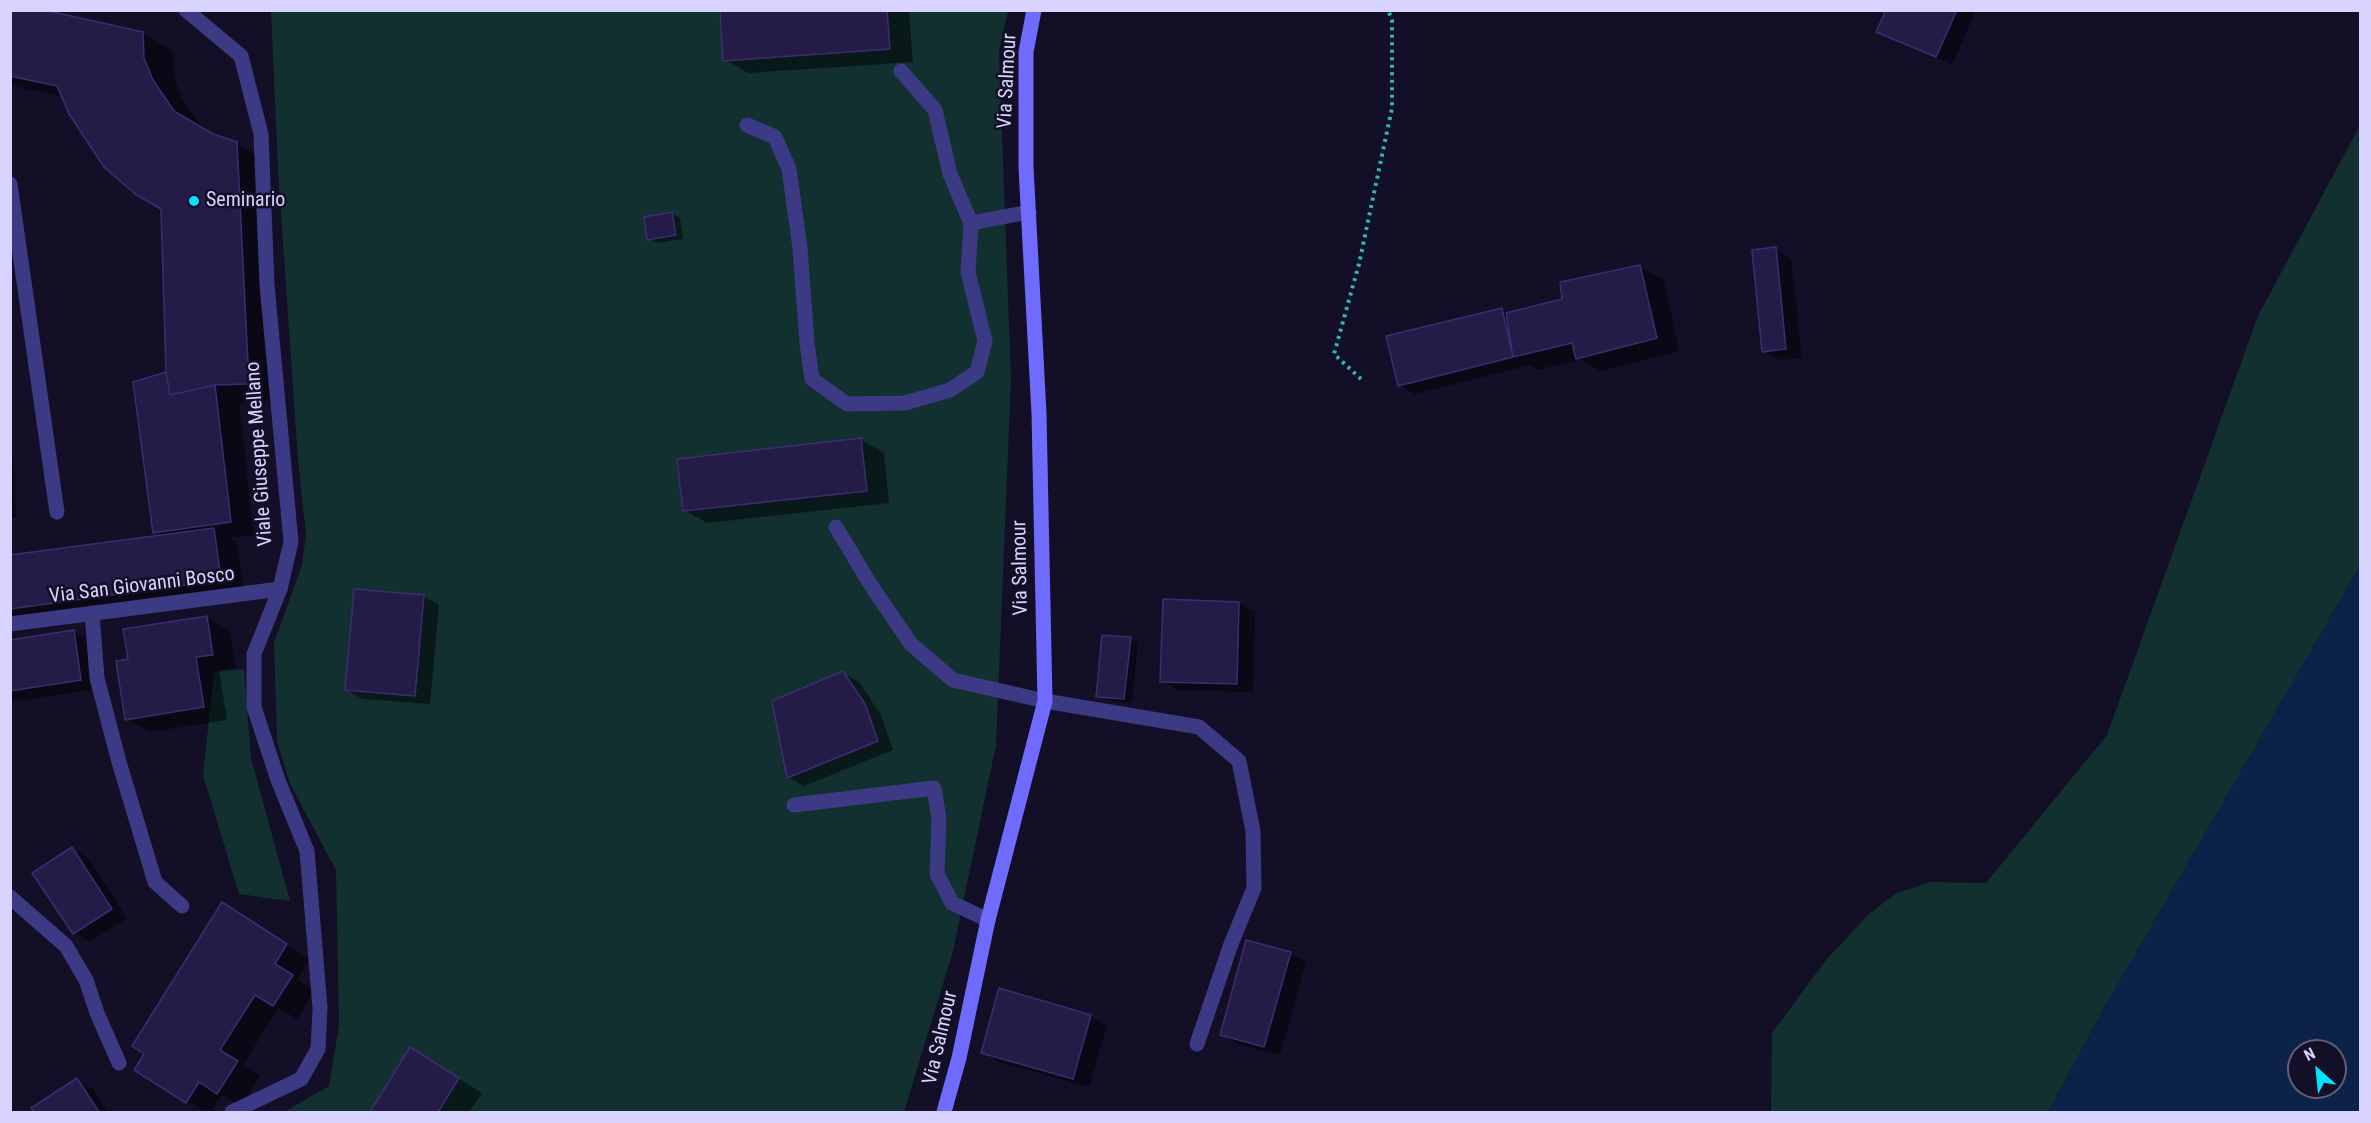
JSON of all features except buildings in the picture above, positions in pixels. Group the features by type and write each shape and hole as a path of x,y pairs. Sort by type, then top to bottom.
{"main road":[{"name":"Via Salmour","path":"944,1113 959,1058 988,920 1045,701 1039,414 1029,212 1026,52 1034,10"}],"street":[{"name":"Viale Giuseppe Mellano","path":"186,10 241,56 261,134 267,285 291,542 280,589 254,654 254,707 278,780 307,851 320,1008 318,1048 301,1079 232,1113"},
{"path":"747,125 775,137 789,169 800,248 812,379 847,404 905,403 950,390 976,372 985,341 968,272 971,223 950,174 935,110 902,71"},
{"path":"10,184 57,512"},
{"path":"971,223 1029,212"},
{"path":"836,527 872,587 911,644 953,680 1045,701 1199,727 1239,761 1253,831 1254,888 1231,944 1197,1044"},
{"name":"Via San Giovanni Bosco","path":"10,624 280,589"},
{"path":"92,613 97,678 119,762 155,882 182,906"},
{"path":"794,805 934,788 939,819 938,874 952,903 988,920"},
{"path":"10,897 66,945 86,980 97,1013 119,1063"}],"path":[{"path":"1361,379 1334,354 1359,264 1392,108 1392,20 1388,10"}],"green space":[{"path":"271,11 1008,11 999,51 1011,379 996,745 953,951 904,1112 284,1112 329,1086 339,1025 336,870 290,784 277,741 274,643 302,565 306,534 298,460 278,170"},
{"path":"2360,125 2360,566 2107,1003 2048,1112 1771,1112 1772,1033 1826,960 1869,914 1895,894 1929,882 1986,883 2107,735 2258,316"},
{"path":"244,669 251,758 290,901 239,894 203,775 214,672"}],"water":[{"path":"2360,566 2360,1112 2048,1112 2107,1003"}],"place":[{"name":"Seminario","path":"194,201"}]}
